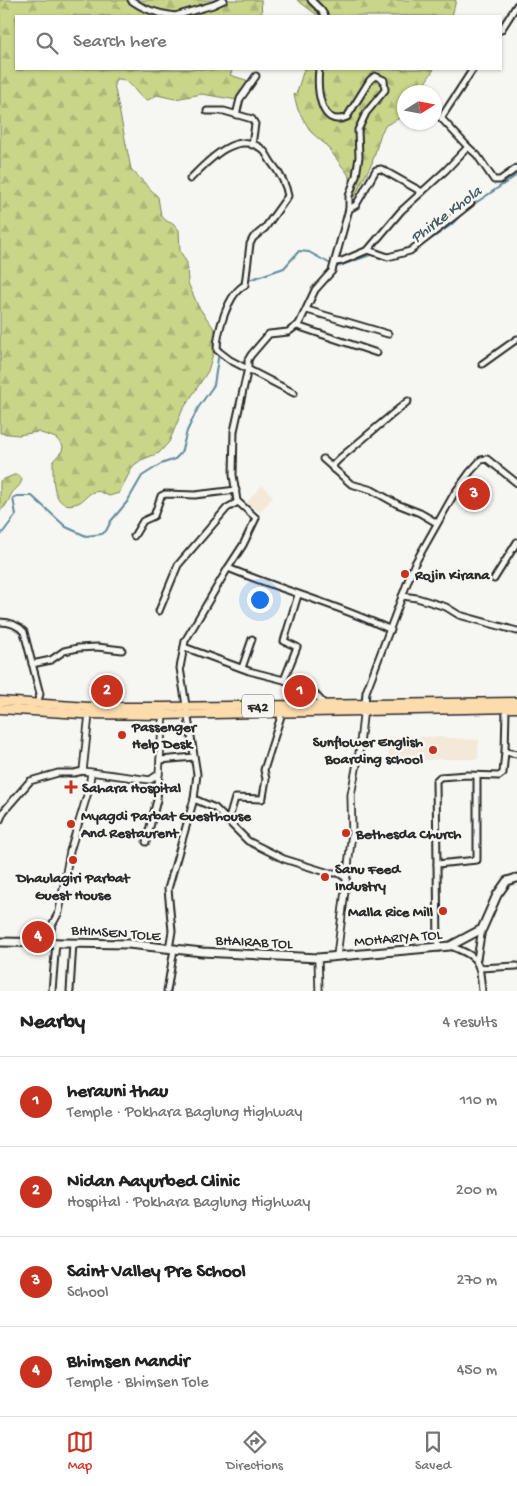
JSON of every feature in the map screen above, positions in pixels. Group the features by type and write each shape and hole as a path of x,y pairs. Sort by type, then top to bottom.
{"highway":[{"name":"F42","path":"0,701 163,711"},
{"name":"F42","path":"0,709 89,714 163,711 282,713 517,702"},
{"name":"F42","path":"187,711 325,705 364,708 517,708"}],"main road":[{"path":"482,929 496,895 508,881 517,878"},
{"name":"MOHARIYA TOL","path":"337,956 450,946 482,929"},
{"name":"BHIMSEN TOLE","path":"0,942 128,944 172,949"},
{"name":"BHAIRAB TOL","path":"172,949 318,958 337,956"}],"street":[{"path":"130,0 160,14 168,15"},
{"path":"178,15 224,0"},
{"path":"311,0 324,15"},
{"path":"502,28 517,5"},
{"path":"167,991 172,949 168,889 194,799 197,774 180,668 185,641 243,545 256,518 238,502 233,475 234,431 248,368 248,360 270,334 288,332 297,326 318,286 326,280 332,271 349,209 349,196 356,176 359,157 358,130 366,113 385,90 384,80 375,76 370,80 347,117 341,120 334,119 330,117 322,106 319,92 319,70"},
{"path":"472,70 441,118 477,155 494,180 500,180 517,168"},
{"path":"236,115 240,99 256,76"},
{"path":"207,110 252,119 254,122 252,145"},
{"path":"190,179 208,161 228,147 242,144 252,145 263,150 280,174 288,196 250,244 245,284 238,288 231,301 217,338 217,350 230,360 294,393"},
{"path":"336,262 368,250 402,211 468,147"},
{"path":"349,209 356,205 376,170 387,171 422,192"},
{"path":"368,250 388,256 410,251 471,203"},
{"path":"307,310 388,334"},
{"path":"297,326 377,353"},
{"path":"482,364 517,340"},
{"path":"333,469 334,464 339,459 408,401"},
{"path":"323,459 350,484 372,490 437,523"},
{"path":"337,956 352,832 352,795 366,692 391,630 402,596 414,566 437,523 454,494 481,460 487,460 517,483"},
{"path":"134,536 143,521 154,516 161,496 165,494 194,495 236,490"},
{"path":"159,611 178,566 227,508 238,502"},
{"path":"494,578 517,542"},
{"path":"228,568 264,583 369,619 391,630"},
{"path":"284,680 297,647 284,640 298,595"},
{"path":"402,596 417,598 446,607 459,615 517,631"},
{"path":"0,622 19,626 24,632 40,694 37,704"},
{"path":"242,668 252,639"},
{"path":"32,664 51,660 64,651 78,648 97,647 122,650"},
{"path":"184,647 242,668 284,680 315,694 325,705"},
{"path":"438,948 436,781 440,777 502,775 505,752 506,709"},
{"path":"146,842 157,800 163,711"},
{"path":"228,822 234,799 263,797 266,779 264,770 282,713"},
{"path":"83,772 89,714"},
{"path":"505,752 517,754"},
{"path":"160,760 194,757"},
{"path":"0,820 2,810 30,781 58,773 74,774 83,772 150,780 159,774"},
{"path":"48,942 52,925 58,912 70,851 89,789 91,773"},
{"path":"437,864 477,860 477,776"},
{"path":"194,799 215,808 248,841 284,859 328,872 338,873 346,878"},
{"path":"482,929 476,959 480,968 482,991"},
{"path":"52,991 56,942"},
{"path":"70,991 73,943"},
{"path":"450,946 476,959"},
{"path":"318,958 319,991"},
{"path":"480,968 517,966"}],"shaded area":[{"path":"472,477 489,490 478,508 459,498"},
{"path":"262,485 273,497 260,512 246,503"},
{"name":"Sunflower English Boarding school","path":"387,737 436,737 479,740 478,759 437,759 388,764 389,745"}],"green space":[{"path":"0,0 261,0 262,15 15,15 15,70 232,70 230,75 249,81 237,100 202,94 175,99 157,95 148,100 140,96 127,82 117,79 114,84 131,169 158,197 161,216 168,222 173,223 179,230 180,251 187,263 188,283 198,306 215,330 217,340 208,371 182,411 169,442 159,453 141,460 133,466 119,493 109,496 100,492 94,492 80,502 69,505 63,503 55,492 53,461 62,451 63,446 56,438 38,432 18,435 0,433"},
{"path":"297,0 456,0 452,15 316,14"},
{"path":"304,70 433,70 424,85 397,85 397,120 386,125 381,133 372,163 354,197 348,174 326,145 311,132 298,110 294,95 297,92"},
{"path":"14,475 19,475 22,479 6,505 0,511 0,481"}],"waterway":[{"name":"Phirke Khola","path":"471,206 517,175"},
{"name":"Phirke Khola","path":"413,252 451,225 466,210"},
{"name":"Phirke Khola","path":"241,287 242,281 284,268 299,251 309,252 336,267 373,254"},
{"name":"Phirke Khola","path":"396,257 406,255"},
{"name":"Phirke Khola","path":"223,325 238,293"},
{"name":"Phirke Khola","path":"0,536 16,515 13,498 17,496 32,496 66,527 86,536 102,534 106,531 111,521 127,502 142,476 161,464 175,459 181,453 187,431 198,408 214,385 219,352"}],"place":[{"name":"Saint Valley Pre School","path":"474,494"},
{"name":"Rojin Kirana","path":"405,574"},
{"name":"Nidan Aayurbed Clinic","path":"107,691"},
{"name":"herauni thau","path":"300,691"},
{"name":"Passenger Help Desk","path":"122,735"},
{"name":"Sunflower English Boarding school","path":"433,750"},
{"name":"Sahara Hospital","path":"71,787"},
{"name":"Myagdi Parbat Guesthouse And Restaurent","path":"71,824"},
{"name":"Bethesda Church","path":"346,833"},
{"name":"Dhaulagiri Parbat Guest House","path":"73,860"},
{"name":"Sanu Feed Industry","path":"325,877"},
{"name":"Malla Rice Mill","path":"443,911"},
{"name":"Bhimsen Mandir","path":"38,937"}]}
